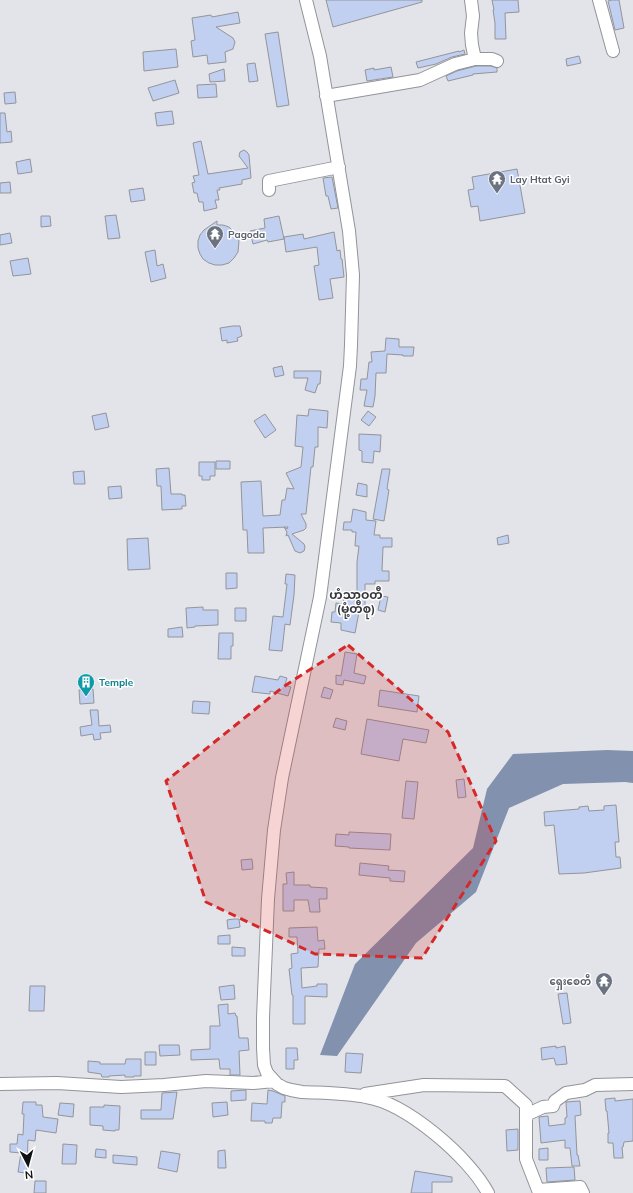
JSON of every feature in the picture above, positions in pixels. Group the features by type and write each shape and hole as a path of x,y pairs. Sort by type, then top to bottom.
{"street":[{"path":"306,0 320,56 349,231 352,267 351,345 350,366 320,597 282,778 274,830 268,899 263,1017 264,1065 267,1073 274,1081 284,1088 366,1097 392,1105 417,1121 459,1156 482,1182 488,1193"},
{"path":"471,0 473,16 471,33 475,59"},
{"path":"599,0 613,51"},
{"path":"326,96 420,80 455,64 475,59 492,59 497,61"},
{"path":"269,190 269,181 339,167"},
{"path":"0,1084 57,1083 121,1087 206,1081 254,1083 274,1081"},
{"path":"526,1115 543,1107 553,1106 555,1101 566,1093 586,1090 594,1085 633,1084"},
{"path":"356,1096 424,1085 505,1086 526,1105 526,1158 538,1190 580,1187 583,1193"}],"highlighted area":[{"path":"348,645 448,732 496,841 422,958 315,954 206,902 166,781 283,687"}],"water":[{"path":"607,750 633,751 633,783 563,784 509,808 476,892 416,943 337,1056 320,1055 355,964 473,848 487,789 513,754"}],"building":[{"path":"326,0 422,0 422,2 333,27"},
{"path":"492,0 518,0 519,12 505,13 506,39 495,39 494,10"},
{"path":"619,0 624,28 615,30 608,1"},
{"path":"238,12 240,23 216,27 233,38 235,42 233,49 225,52 226,62 208,64 207,55 193,57 191,41 195,40 192,18 211,15 212,17"},
{"path":"278,32 289,105 277,107 265,34"},
{"path":"176,49 178,67 144,71 143,52"},
{"path":"464,50 465,54 452,57 436,64 418,68 416,62 459,52"},
{"path":"579,56 581,63 567,66 566,59"},
{"path":"255,63 258,81 249,82 247,64"},
{"path":"476,66 491,66 497,68 497,72 473,74 448,81 446,76 457,71"},
{"path":"391,67 393,77 367,81 365,70"},
{"path":"224,69 225,81 210,82 209,74"},
{"path":"175,80 179,93 153,101 148,88"},
{"path":"216,84 217,97 198,98 197,85"},
{"path":"15,92 16,103 5,104 4,93"},
{"path":"172,111 174,124 157,126 155,113"},
{"path":"0,113 5,113 7,132 11,131 12,142 0,143"},
{"path":"201,141 208,174 248,168 239,156 240,152 244,150 249,155 251,178 242,180 242,184 219,188 220,190 217,190 219,200 215,200 217,208 204,211 203,202 199,202 197,193 194,193 192,183 195,182 193,176 199,175 193,143"},
{"path":"30,159 32,172 18,174 16,162"},
{"path":"517,169 525,213 480,221 478,206 471,207 468,190 474,189 472,177"},
{"path":"332,177 338,208 331,209 328,196 326,196 323,178"},
{"path":"10,182 11,193 0,193 0,183"},
{"path":"143,188 145,200 131,202 129,190"},
{"path":"116,215 120,238 108,239 105,216"},
{"path":"41,216 50,216 51,226 41,227"},
{"path":"279,216 284,239 268,242 267,240 253,244 250,231 265,228 264,219"},
{"path":"217,221 217,225 229,227 239,241 238,252 234,258 229,263 222,265 215,265 203,259 198,248 200,235 204,230"},
{"path":"334,232 337,251 340,250 342,259 344,277 330,279 333,298 319,300 314,266 319,265 317,247 286,252 284,237 303,234 304,239"},
{"path":"10,233 12,243 0,245 0,235"},
{"path":"155,250 157,266 163,264 166,278 151,282 145,252"},
{"path":"28,258 31,274 13,276 10,261"},
{"path":"240,326 242,336 237,338 238,341 227,343 227,340 222,341 220,328"},
{"path":"386,338 399,339 399,347 414,347 413,356 387,354 386,373 376,373 373,407 364,406 367,390 360,390 361,379 367,379 369,362 372,362 371,352 385,351"},
{"path":"282,366 284,375 275,377 273,368"},
{"path":"294,371 321,371 320,384 318,384 315,393 305,390 308,378 294,378"},
{"path":"309,409 328,411 327,428 318,427 318,447 315,447 313,467 311,467 306,514 301,514 306,524 306,528 292,534 304,544 304,551 300,553 295,551 288,535 286,536 287,532 284,527 263,528 264,553 248,553 247,530 243,530 241,482 261,481 263,516 280,515 282,500 285,500 287,488 294,489 286,473 301,467 303,447 295,446 297,415 308,416"},
{"path":"368,411 376,417 369,426 361,420"},
{"path":"106,413 109,427 95,430 92,416"},
{"path":"265,414 276,430 265,438 254,421"},
{"path":"359,434 381,435 380,452 374,451 373,463 362,462 362,451 359,450"},
{"path":"216,461 230,461 230,469 216,469"},
{"path":"199,462 215,462 215,476 210,476 210,480 202,480 202,476 199,476"},
{"path":"169,468 171,494 185,495 186,506 182,506 182,509 162,510 161,486 157,486 156,469"},
{"path":"382,469 390,469 387,489 389,490 384,521 373,519"},
{"path":"84,471 85,484 74,484 73,472"},
{"path":"358,483 367,485 367,497 356,495"},
{"path":"121,486 122,498 109,499 108,487"},
{"path":"353,509 366,512 366,520 376,521 374,535 380,535 380,538 392,538 392,547 383,547 382,571 389,571 389,581 375,581 375,584 365,584 365,607 361,607 361,612 359,612 355,633 341,630 341,623 331,622 332,612 335,612 336,603 343,604 345,591 357,592 357,562 359,546 355,546 356,532 352,532 352,530 343,530 344,522 351,522"},
{"path":"508,535 509,543 498,545 497,538"},
{"path":"148,538 150,569 128,570 127,539"},
{"path":"226,573 237,573 237,588 226,589"},
{"path":"286,574 295,575 290,625 285,624 282,651 269,650 273,616 283,617 287,584 285,584"},
{"path":"381,596 388,597 385,612 378,610"},
{"path":"203,607 203,610 218,610 218,625 195,626 187,628 186,608"},
{"path":"235,608 246,608 246,621 235,621"},
{"path":"182,627 183,637 168,637 168,629"},
{"path":"219,633 233,633 231,659 218,659"},
{"path":"345,652 357,654 354,673 366,676 364,684 344,680 343,685 336,684 336,675 341,676"},
{"path":"255,676 278,680 280,676 287,678 285,685 291,687 288,696 270,691 270,694 252,692"},
{"path":"324,687 333,690 330,699 321,697"},
{"name":"Temple","path":"93,689 94,703 80,704 79,690"},
{"path":"380,690 419,696 417,712 378,706"},
{"path":"193,701 210,702 209,714 192,713"},
{"path":"90,710 98,710 99,726 110,725 111,732 100,733 101,739 94,740 93,734 81,736 80,727 92,725"},
{"path":"336,718 347,721 345,730 333,727"},
{"path":"367,719 429,730 426,743 403,739 399,761 361,754"},
{"path":"464,779 466,797 458,798 456,780"},
{"path":"406,781 418,782 414,819 402,818"},
{"path":"616,805 619,842 615,842 616,857 620,857 621,868 584,873 559,874 554,825 545,826 544,812 579,809 579,807 588,806 589,811 604,810 604,806"},
{"path":"349,832 391,834 390,850 335,846 336,834 349,835"},
{"path":"252,859 253,869 242,870 241,860"},
{"path":"360,863 389,866 388,870 405,871 404,882 390,881 390,878 359,875"},
{"path":"294,872 294,885 310,885 310,887 327,888 327,899 319,899 320,912 310,912 308,900 294,900 294,911 283,911 283,884 287,884 286,873"},
{"path":"239,919 240,927 228,929 227,920"},
{"path":"317,927 318,941 324,940 325,949 319,949 318,967 301,968 302,988 317,986 317,984 327,984 327,997 305,996 305,1024 293,1024 293,995 289,969 292,968 291,954 298,953 297,937 289,937 289,928"},
{"path":"230,935 230,944 218,944 218,936"},
{"path":"232,947 245,948 245,956 232,956"},
{"path":"234,985 235,999 221,1000 219,987"},
{"path":"30,986 45,986 44,1011 29,1011"},
{"path":"567,993 571,1023 563,1024 558,994"},
{"path":"228,1004 228,1014 235,1013 237,1016 239,1038 248,1038 249,1050 239,1051 240,1075 230,1075 230,1069 220,1069 219,1059 191,1060 191,1050 210,1049 210,1026 220,1026 218,1005"},
{"path":"159,1045 179,1045 180,1055 160,1056"},
{"path":"556,1046 556,1048 565,1046 567,1064 556,1065 554,1058 542,1060 541,1048"},
{"path":"286,1048 297,1048 298,1060 294,1060 294,1069 286,1069"},
{"path":"145,1052 156,1052 156,1065 145,1065"},
{"path":"346,1053 363,1054 361,1073 345,1072"},
{"path":"126,1059 141,1059 141,1076 125,1077 125,1075 102,1077 101,1074 88,1072 88,1061 100,1062 100,1064 125,1064"},
{"path":"246,1090 246,1100 231,1101 231,1091"},
{"path":"268,1090 285,1096 285,1102 282,1102 281,1118 273,1118 272,1123 265,1123 265,1121 251,1121 252,1103 267,1104"},
{"path":"177,1092 173,1119 141,1119 141,1110 161,1110 162,1093"},
{"path":"615,1098 615,1101 633,1099 633,1141 624,1142 622,1147 623,1158 614,1158 613,1143 608,1143 609,1133 605,1099"},
{"path":"580,1101 581,1115 575,1116 577,1155 580,1166 572,1166 570,1148 565,1148 565,1140 541,1143 539,1117 548,1116 549,1126 565,1124 565,1118 567,1117 566,1102"},
{"path":"23,1102 36,1102 36,1105 42,1105 43,1117 58,1119 56,1133 36,1130 35,1141 28,1140 28,1165 26,1173 18,1172 21,1153 10,1152 10,1144 17,1144 18,1134 23,1135"},
{"path":"227,1102 228,1115 213,1117 212,1103"},
{"path":"60,1103 74,1104 73,1117 58,1115"},
{"path":"104,1105 120,1106 119,1130 103,1130 103,1126 90,1125 90,1107 104,1107"},
{"path":"518,1129 518,1150 507,1151 506,1130"},
{"path":"63,1144 77,1145 76,1164 62,1164"},
{"path":"548,1148 548,1160 539,1160 539,1149"},
{"path":"96,1149 106,1150 106,1158 95,1157"},
{"path":"225,1150 226,1168 218,1168 218,1151"},
{"path":"161,1151 180,1154 177,1172 158,1168"},
{"path":"113,1155 137,1157 137,1165 113,1163"},
{"path":"574,1167 575,1180 547,1182 546,1168"},
{"path":"415,1171 452,1177 452,1182 432,1182 432,1193 411,1193"},
{"path":"35,1181 46,1181 46,1193 34,1193"}],"place":[{"name":"Lay Htat Gyi","path":"497,194"},
{"name":"Pagoda","path":"215,249"},
{"name":"Temple","path":"86,697"},
{"name":"ရှေးစေတီ","path":"604,996"}],"district":[{"name":"ဟံသာဝတီ (မုံ့တီစု)","path":"356,602"}]}
